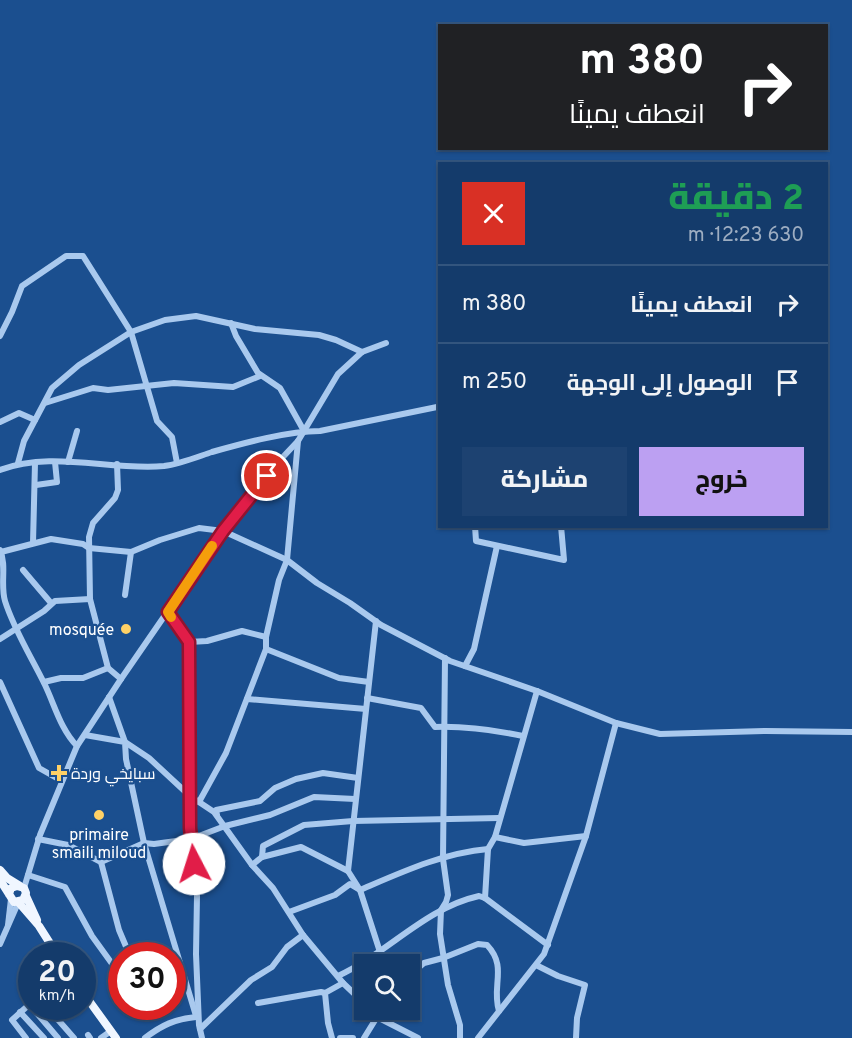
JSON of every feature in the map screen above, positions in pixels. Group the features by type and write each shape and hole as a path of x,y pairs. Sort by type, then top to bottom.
{"main road":[{"path":"0,870 7,878 14,894 49,942"},
{"path":"96,1010 113,1034"}],"street":[{"path":"0,336 22,286 66,256 83,256 131,332 158,421 172,437 177,463"},
{"path":"18,463 24,441 52,388 79,365 131,332 165,320 196,316 255,328 319,335 362,352"},
{"path":"231,323 236,336 260,376 280,388 304,431"},
{"path":"0,944 7,929 14,894 28,875 38,839 77,746 223,531 298,441 338,374 362,352 386,343"},
{"path":"45,403 93,388 108,390 182,383 233,387 260,376"},
{"path":"0,470 18,463 55,462 164,466 222,449 304,431 320,431 437,407"},
{"path":"0,422 19,413 36,420"},
{"path":"68,462 77,431"},
{"path":"199,802 226,753 266,649 266,637 280,573 286,560 298,441"},
{"path":"36,485 57,482 55,462"},
{"path":"33,543 35,463"},
{"path":"117,464 118,490 115,498 93,523 89,548 90,599 108,668 121,679"},
{"path":"77,746 67,736 60,715 17,628 4,595 1,551 51,539 83,544 89,548 131,552 199,528 223,531 286,560 317,584 376,621 445,658 537,691 616,723 660,734 766,731 852,732"},
{"path":"475,528 476,541 564,560 561,528"},
{"path":"465,666 474,649 497,546"},
{"path":"125,594 131,552"},
{"path":"23,570 51,603"},
{"path":"0,639 44,611 51,603 90,599"},
{"path":"168,612 189,642 191,839 198,896 196,954 202,1038"},
{"path":"348,871 376,621"},
{"path":"189,642 242,631 266,637"},
{"path":"266,649 339,678 369,682"},
{"path":"445,658 443,859 447,895 441,910 440,934 448,985 460,1024 460,1038"},
{"path":"44,682 61,678 83,678 108,668"},
{"path":"0,682 39,768 62,782"},
{"path":"485,898 488,849 495,837 537,691"},
{"path":"109,697 125,742 126,759 144,843 200,1027"},
{"path":"367,698 421,708 435,727 495,730 523,736"},
{"path":"247,699 366,709"},
{"path":"478,1038 536,965 548,945 586,836 616,723"},
{"path":"85,735 125,742 148,758 190,797 217,816 252,865 273,888 303,935 354,993"},
{"path":"217,816 216,810 260,801 275,788 296,779 322,773 358,778"},
{"path":"101,862 144,843 154,844 191,839 225,826 270,814 314,797 356,799"},
{"path":"262,856 263,846 304,825 353,821 499,818"},
{"path":"495,837 524,843 586,836"},
{"path":"38,839 68,845 101,862 124,942"},
{"path":"252,865 262,856 301,847 348,871 360,890 380,952"},
{"path":"360,890 421,864 465,851 488,849"},
{"path":"28,875 65,888 92,936 108,958"},
{"path":"289,912 335,895 350,884 360,890"},
{"path":"7,929 14,894"},
{"path":"338,976 358,967 402,934 441,910 468,898 479,896 485,898 548,945"},
{"path":"200,1027 251,980 272,967 287,947 303,935"},
{"path":"420,966 478,944 487,945 496,955 499,974 495,1000 500,1011"},
{"path":"536,965 558,976 585,985 577,1018 576,1038"},
{"path":"258,1003 325,993 343,983"},
{"path":"325,993 332,1038"},
{"path":"18,1014 12,1020 26,1038"},
{"path":"145,1038 168,1023 196,1017"},
{"path":"27,1020 44,1038"},
{"path":"44,1020 58,1038"},
{"path":"58,1020 74,1038"},
{"path":"364,1038 375,1020"},
{"path":"383,1020 418,1038"},
{"path":"100,1038 113,1034"},
{"path":"340,1038 353,1038"}],"slow traffic":[{"path":"171,617 168,612 212,546"}],"place":[{"name":"mosquée","path":"126,629"},
{"name":"سبايخي وردة","path":"59,773"},
{"name":"primaire smaili miloud","path":"99,815"}],"route":[{"path":"194,864 190,828 189,642 168,612 223,531 267,476"}]}
